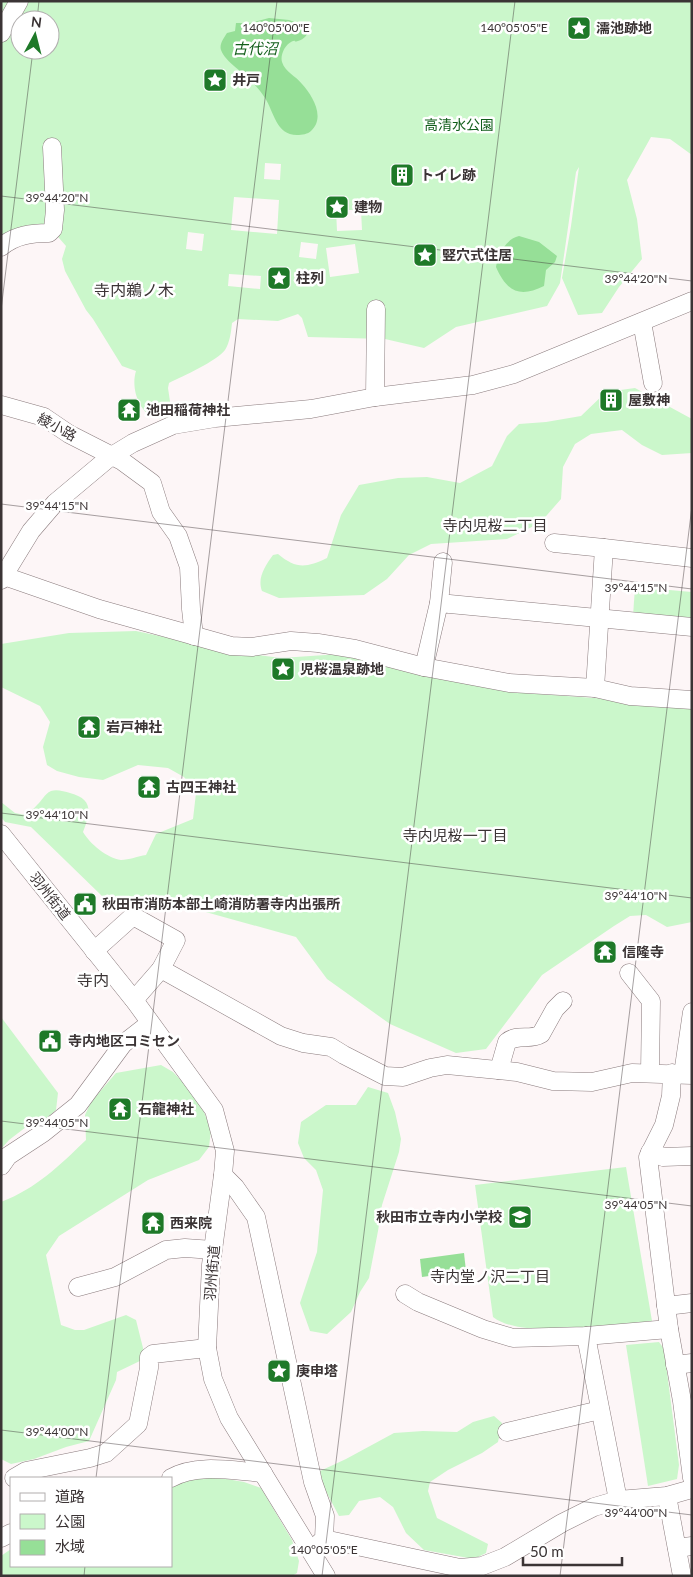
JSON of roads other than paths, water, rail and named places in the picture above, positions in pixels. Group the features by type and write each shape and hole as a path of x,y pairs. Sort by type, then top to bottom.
{"street":[{"path":"1,33 19,1"},
{"path":"1,247 29,233 49,233 53,229 55,210 52,147"},
{"path":"692,301 514,374 474,385 173,425 133,443 110,456 55,503 31,531 2,578 99,609 230,646 252,647 291,641 318,643 355,649 424,667 509,683 595,688 630,696 692,700"},
{"path":"375,397 376,309"},
{"path":"642,322 653,384"},
{"name":"綾小路","path":"1,406 44,417 69,434 122,461 152,483 161,512 178,536 189,567 194,636"},
{"path":"554,543 692,558"},
{"path":"595,688 601,619 604,548"},
{"path":"424,667 439,603 443,562"},
{"path":"439,603 692,626"},
{"name":"羽州街道","path":"2,837 134,1000 190,1074 214,1110 225,1151 213,1250 207,1348 213,1379 229,1418 263,1473 318,1545 326,1576"},
{"path":"94,951 132,916 176,940 161,969 134,1000"},
{"path":"161,969 281,1036 303,1043 331,1047 344,1056 385,1076 402,1077 446,1065 517,1072 553,1081 592,1082 632,1073 682,1074"},
{"path":"629,973 651,1001 650,1073"},
{"path":"500,1070 507,1042 516,1036 533,1037 541,1034 555,1009 563,1001"},
{"path":"692,1012 682,1074 671,1096 664,1125 648,1156 669,1330 684,1364 692,1478"},
{"path":"1,1166 8,1156 78,1105 123,1044 150,1022"},
{"path":"650,1152 663,1157 692,1156"},
{"path":"223,1175 235,1187 256,1217 313,1482 325,1516 318,1545 460,1568 482,1566 505,1557 580,1513 594,1507 618,1500 667,1496 692,1489"},
{"path":"78,1287 115,1277 166,1250 185,1248 213,1250"},
{"path":"404,1294 418,1302 483,1329 513,1338 586,1336 669,1330"},
{"path":"666,1306 692,1303"},
{"path":"586,1336 618,1500"},
{"path":"16,1477 26,1471 106,1453 138,1424 149,1368 149,1357 153,1354 207,1348"},
{"path":"507,1432 600,1410"},
{"path":"172,1477 178,1474 204,1469 263,1473"},
{"path":"667,1496 684,1547 682,1576"}],"water":[{"name":"古代沼","path":"269,18 289,20 310,27 302,39 291,42 282,53 283,65 300,81 316,106 317,119 311,131 307,134 297,135 284,131 276,122 261,92 223,55 221,50 223,39 227,33 235,31 236,23 250,23"},
{"path":"519,236 539,242 557,256 555,262 546,270 544,286 528,292 521,292 510,287 496,267 503,248 510,240"},
{"path":"464,1253 466,1271 422,1277 420,1259"}],"place":[{"name":"濡池跡地","path":"579,28"},
{"name":"井戸","path":"215,80"},
{"name":"トイレ跡","path":"402,175"},
{"name":"建物","path":"337,207"},
{"name":"竪穴式住居","path":"425,255"},
{"name":"柱列","path":"279,278"},
{"name":"屋敷神","path":"611,400"},
{"name":"池田稲荷神社","path":"129,410"},
{"name":"児桜温泉跡地","path":"283,669"},
{"name":"岩戸神社","path":"89,727"},
{"name":"古四王神社","path":"149,787"},
{"name":"秋田市消防本部土崎消防署寺内出張所","path":"85,904"},
{"name":"信隆寺","path":"605,952"},
{"name":"寺内地区コミセン","path":"50,1041"},
{"name":"石龍神社","path":"120,1109"},
{"name":"秋田市立寺内小学校","path":"520,1217"},
{"name":"西来院","path":"153,1223"},
{"name":"庚申塔","path":"279,1371"}],"district":[{"name":"寺内鵜ノ木","path":"134,290"},
{"name":"寺内児桜二丁目","path":"495,526"},
{"name":"寺内児桜一丁目","path":"455,836"},
{"name":"寺内","path":"93,980"},
{"name":"寺内堂ノ沢二丁目","path":"490,1277"}],"park label":[{"name":"高清水公園","path":"459,125"}]}
